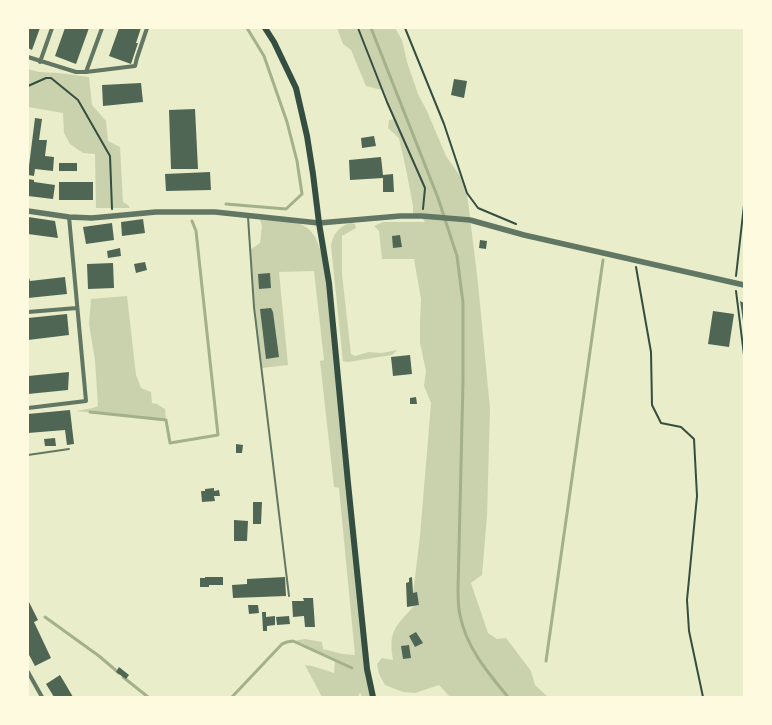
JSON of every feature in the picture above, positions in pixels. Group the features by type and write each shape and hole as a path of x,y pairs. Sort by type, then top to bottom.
{"main road":[{"path":"265,28 274,42 296,88 312,167 329,283 352,529 367,669 373,697"}],"street":[{"path":"40,62 52,28"},
{"path":"86,72 102,28"},
{"path":"28,58 76,72 136,66 137,58 147,28"},
{"path":"28,211 69,217 92,218 171,212 215,212 319,223 400,216 422,216 470,220 524,235 744,285"},
{"path":"28,408 86,401 69,217"},
{"path":"28,312 77,308"},
{"path":"28,672 42,697"}],"lane":[{"path":"248,216 254,306 290,596"},
{"path":"28,455 69,449"}],"path":[{"path":"358,28 387,102 425,188 422,216"},
{"path":"405,28 444,124 467,193 478,208 521,226 524,235"},
{"path":"28,86 46,78 51,78 78,100 110,156 112,217"},
{"path":"744,205 735,283 744,355"},
{"path":"635,260 651,352 652,405 661,423 682,427 694,439 696,496 687,600 689,631 703,697"}],"green space":[{"path":"337,28 395,28 402,40 407,62 418,94 427,111 446,156 462,179 467,193 478,283 490,409 487,516 482,575 471,583 488,633 497,639 506,638 531,671 535,685 548,697 450,697 439,685 415,693 403,692 385,685 379,674 377,664 382,658 393,660 392,636 394,630 414,606 419,605 417,593 413,593 420,536 431,403 424,386 426,371 420,343 421,299 414,259 382,259 379,231 374,226 383,222 425,222 421,216 413,216 413,206 399,138 388,128 389,120 394,119 382,90 366,86 351,50 343,44"},
{"path":"28,69 39,72 89,77 92,105 106,121 108,141 120,147 123,202 130,208 96,208 95,154 83,153 70,144 64,133 63,113 28,107"},
{"path":"259,217 282,219 305,226 315,237 327,269 373,697 362,697 360,692 358,697 322,697 305,665 334,673 335,660 293,641 305,639 322,642 323,649 343,654 355,655 339,488 334,487 320,361 324,360 314,271 279,272 288,365 262,368 254,307 250,250 260,243 262,226"},
{"path":"351,223 355,224 356,228 342,236 342,274 351,354 355,356 369,352 382,353 397,350 392,355 348,362 343,361 331,246 337,231 343,226"},
{"path":"127,296 136,375 141,388 151,392 152,403 165,409 166,420 76,411 98,406 95,360 89,324 91,299"}],"building":[{"path":"28,28 40,28 32,50 28,48"},
{"path":"65,28 89,28 76,64 55,56"},
{"path":"119,28 141,28 131,64 109,56"},
{"path":"454,79 467,81 464,98 451,95"},
{"path":"141,83 143,102 103,106 102,85"},
{"path":"195,109 198,169 171,169 169,110"},
{"path":"35,118 42,119 39,140 47,140 45,156 54,157 53,171 35,169 34,176 28,174"},
{"path":"374,136 376,146 362,148 361,138"},
{"path":"381,157 383,175 393,174 394,192 383,192 383,178 350,180 349,160"},
{"path":"59,163 77,163 77,171 59,171"},
{"path":"210,172 211,190 166,191 165,174"},
{"path":"28,179 34,180 34,182 55,185 53,199 28,196"},
{"path":"59,182 93,182 93,200 59,200"},
{"path":"28,217 55,221 58,238 28,234"},
{"path":"143,219 145,233 122,236 121,222"},
{"path":"112,223 114,240 86,244 83,227"},
{"path":"400,235 402,247 393,248 392,236"},
{"path":"480,240 487,241 486,249 479,248"},
{"path":"120,248 121,256 108,258 107,251"},
{"path":"145,262 147,270 136,273 134,264"},
{"path":"113,263 114,288 88,289 87,264"},
{"path":"270,273 271,288 259,289 258,274"},
{"path":"65,277 67,294 28,298 28,278 30,281"},
{"path":"740,301 744,303 744,321 743,321"},
{"path":"271,308 273,312 279,357 266,359 260,309"},
{"path":"713,311 734,314 729,347 708,344"},
{"path":"67,314 69,335 28,340 28,318"},
{"path":"410,355 412,374 393,376 391,357"},
{"path":"69,372 68,390 28,394 28,376"},
{"path":"416,397 417,404 410,404 410,398"},
{"path":"70,410 74,444 67,445 65,430 28,433 28,414"},
{"path":"55,438 56,446 45,446 44,439"},
{"path":"236,444 243,445 242,453 236,453"},
{"path":"214,488 214,491 219,490 220,496 214,496 215,501 202,502 201,491"},
{"path":"253,502 262,502 261,524 253,524"},
{"path":"234,520 248,521 247,541 234,541"},
{"path":"223,577 223,585 209,585 209,587 200,587 200,578"},
{"path":"285,577 286,596 233,598 232,585 247,584 247,579"},
{"path":"412,577 413,593 417,592 419,605 407,607 406,583 409,582 409,578"},
{"path":"303,598 313,598 315,627 305,627 304,616 293,617 292,601 304,601"},
{"path":"28,600 38,620 34,622 51,658 35,666 28,653"},
{"path":"248,605 258,605 259,613 249,614"},
{"path":"262,612 266,612 266,617 275,616 275,625 267,626 267,631 263,631"},
{"path":"289,616 290,624 277,625 276,617"},
{"path":"416,632 423,643 415,647 409,636"},
{"path":"409,645 411,658 403,659 401,646"},
{"path":"119,667 129,675 126,679 116,672"},
{"path":"60,675 73,697 54,697 46,684"}],"waterway":[{"path":"226,204 286,209 302,194 297,161 287,122 264,56 247,28"},
{"path":"371,28 438,198 457,256 463,303 463,382 458,590 459,609 463,627 473,649 486,669 508,697"},
{"path":"90,412 166,420 170,443 218,435 196,231 192,221"},
{"path":"546,661 603,260"},
{"path":"45,617 99,656 119,673"},
{"path":"232,697 282,644 287,642 293,641 352,668"},
{"path":"123,677 148,697"}]}
